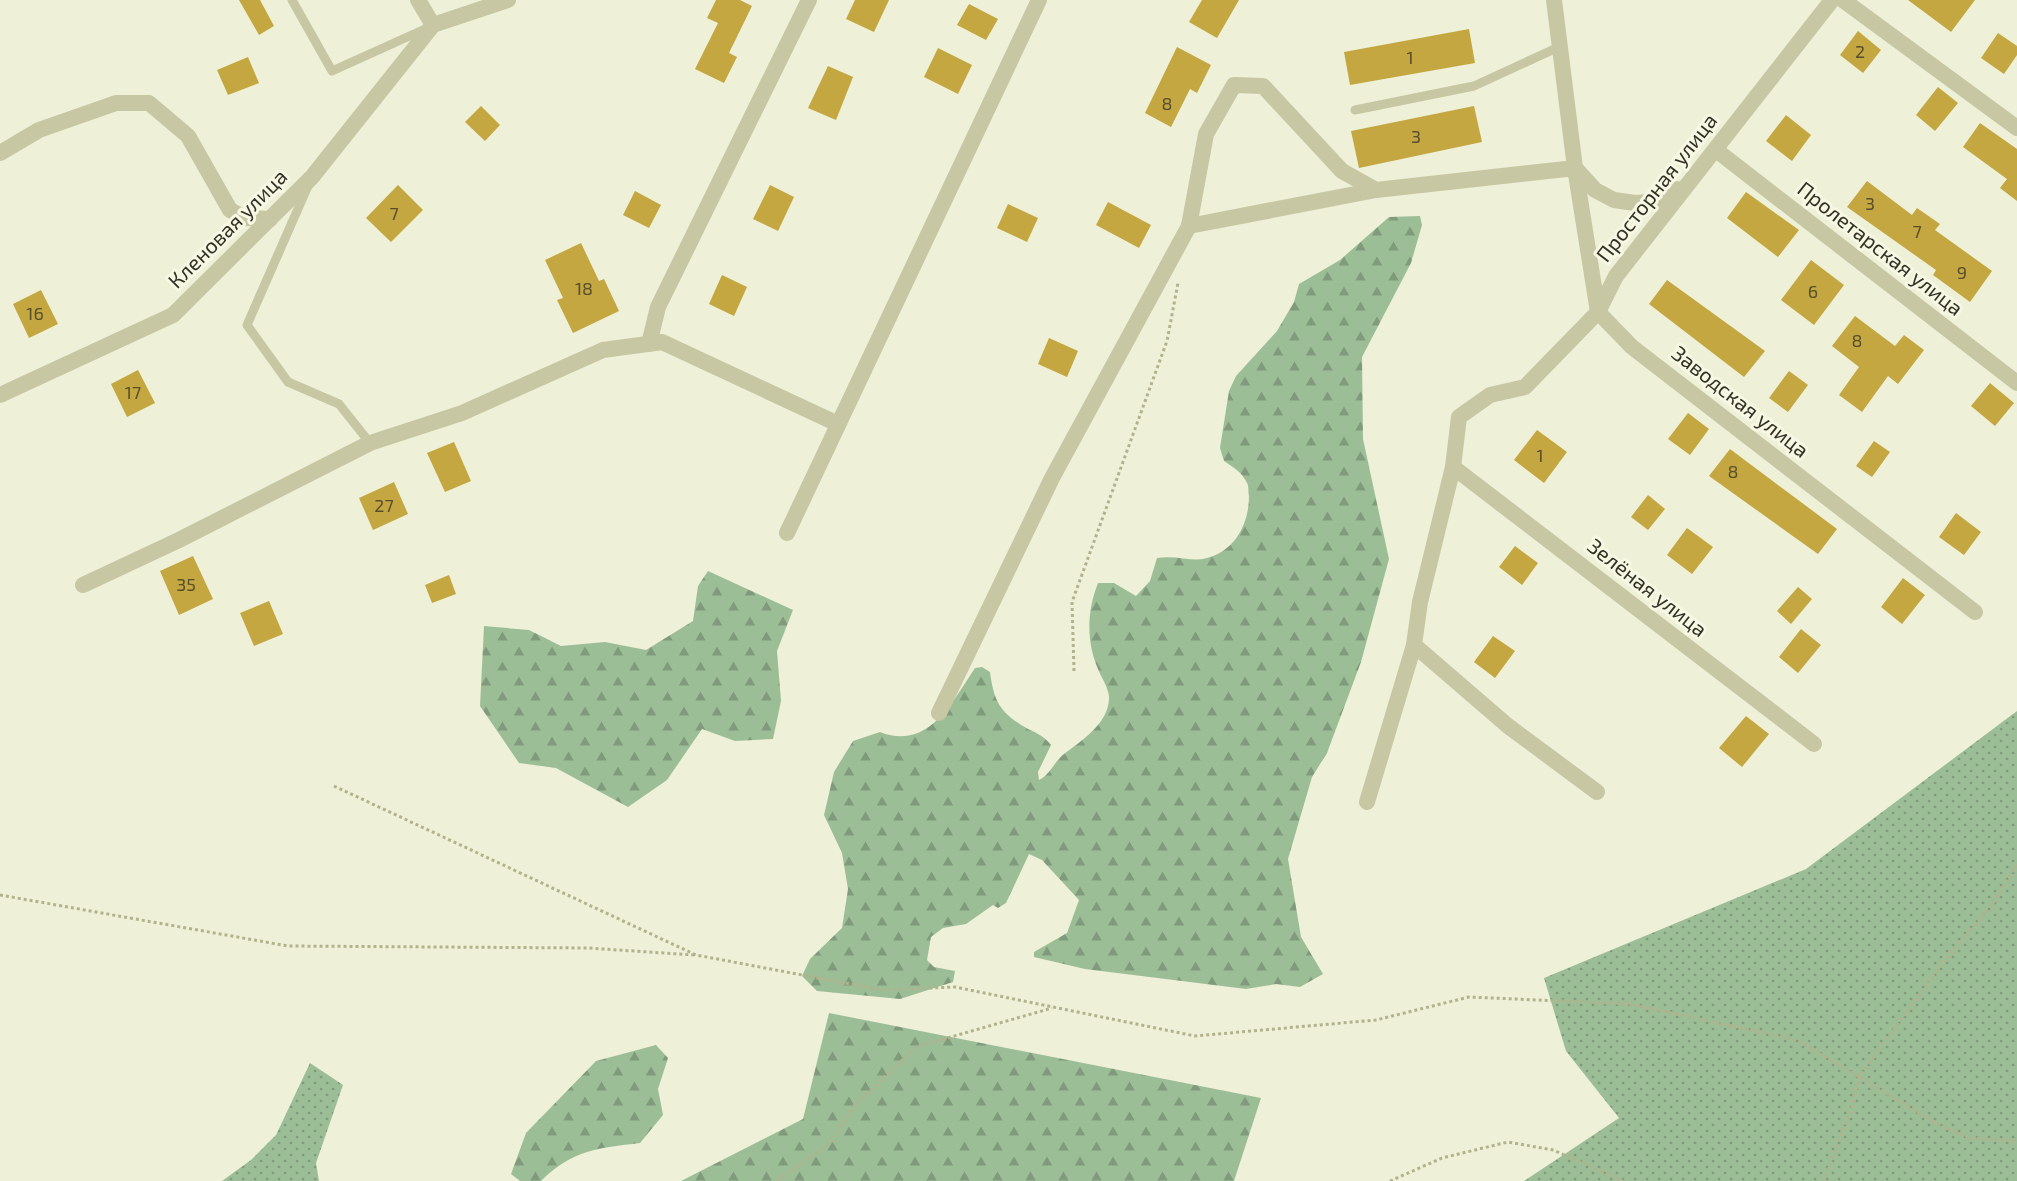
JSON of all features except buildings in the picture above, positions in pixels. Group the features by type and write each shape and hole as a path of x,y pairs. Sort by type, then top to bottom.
{"street":[{"path":"418,0 433,25 508,0"},
{"path":"649,344 658,307 809,0"},
{"path":"787,533 1039,0"},
{"path":"1554,0 1575,168 1598,312"},
{"name":"Просторная улица","path":"1367,802 1414,645 1420,602 1453,467 1459,417 1490,395 1526,387 1598,312 1616,276 1832,0"},
{"path":"1844,0 2017,128"},
{"name":"Кленовая улица","path":"0,395 173,315 312,177 433,25"},
{"path":"939,713 1052,478 1189,226 1206,134 1234,85 1263,86 1342,171 1376,190"},
{"path":"0,153 39,130 116,103 149,103 188,136 230,210 245,218 270,219"},
{"name":"Пролетарская улица","path":"1716,150 2017,383"},
{"path":"1575,168 1595,190 1614,200 1635,203 1662,201 1703,166"},
{"path":"1189,226 1376,190 1575,168"},
{"name":"Заводская улица","path":"1598,312 1632,347 1975,612"},
{"path":"82,585 179,540 370,443 462,413 603,350 662,342 838,424"},
{"name":"Зелёная улица","path":"1453,467 1814,744"},
{"path":"1414,645 1508,726 1597,792"}],"lane":[{"path":"292,0 332,71 433,25"},
{"path":"1355,110 1473,86 1561,46"},
{"path":"312,177 247,325 288,382 339,404 370,443"}],"path":[{"path":"1074,671 1072,602 1167,341 1180,272"},
{"path":"334,786 696,955"},
{"path":"1824,1181 1852,1107 1859,1077 1944,961 1992,905 2017,864"},
{"path":"0,895 288,946 588,948 696,955 882,990 955,987 1195,1036 1376,1020 1469,997 1630,1004 1797,1040 1941,1126 1971,1138 2017,1141"},
{"path":"777,1181 831,1142 855,1105 916,1047 1054,1007"},
{"path":"1390,1181 1442,1158 1508,1142 1553,1150 1623,1181"}],"green space":[{"path":"1420,216 1422,225 1411,263 1362,357 1363,439 1389,559 1361,662 1327,753 1312,777 1288,859 1301,937 1323,974 1300,987 1276,984 1246,989 1085,969 1034,957 1034,952 1067,933 1079,900 1042,860 1029,854 1006,903 998,908 993,905 966,924 943,928 931,937 927,960 934,967 955,971 953,982 900,999 817,991 802,976 810,959 842,928 848,889 842,853 824,815 834,772 853,741 880,732 897,736 912,735 926,729 948,708 975,668 982,667 990,672 996,699 1005,712 1018,723 1043,737 1051,745 1038,772 1039,780 1046,775 1061,757 1099,724 1107,708 1108,692 1091,648 1089,626 1098,583 1114,583 1136,596 1150,581 1157,558 1203,559 1214,556 1231,544 1243,527 1248,507 1248,484 1240,473 1224,461 1220,448 1229,391 1236,376 1277,331 1294,302 1299,284 1340,260 1389,217"},
{"path":"708,571 793,610 777,651 781,701 773,739 735,741 702,729 667,780 628,807 556,768 519,763 480,706 484,626 529,630 561,646 605,642 646,650 693,621 698,586"},
{"path":"2017,711 2017,1181 1524,1181 1619,1118 1566,1051 1544,978 1806,869"},
{"path":"829,1013 1261,1098 1234,1181 681,1181 803,1119"},
{"path":"656,1045 668,1058 658,1089 663,1115 640,1143 586,1152 564,1163 541,1181 520,1181 511,1174 526,1133 596,1061"},
{"path":"310,1063 343,1085 316,1163 319,1181 222,1181 251,1160 276,1135"}]}
